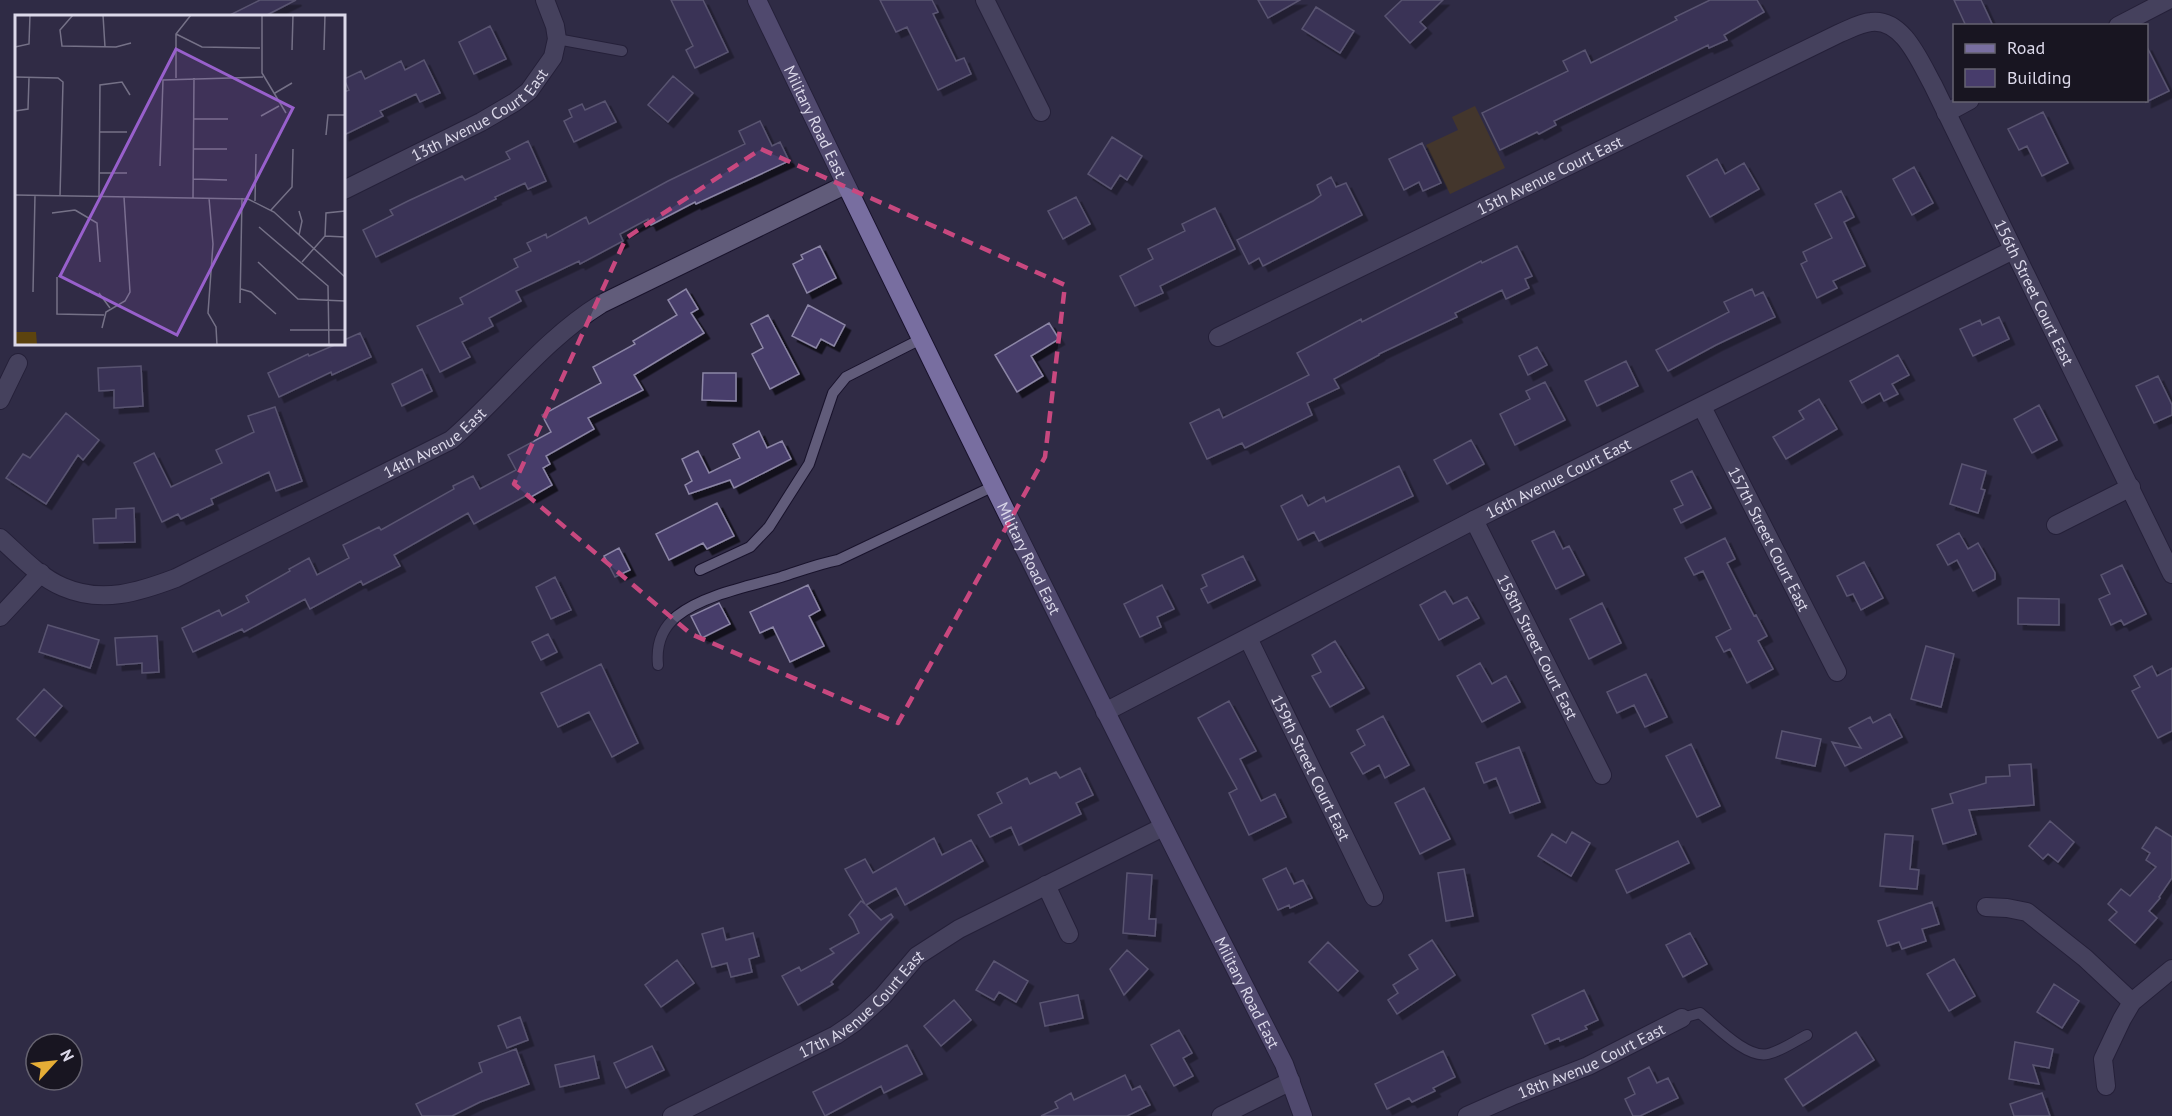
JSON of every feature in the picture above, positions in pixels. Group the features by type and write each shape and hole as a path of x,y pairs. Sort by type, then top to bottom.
{"street":[{"path":"545,0 555,26 557,39"},
{"name":"Military Road East","path":"757,0 1105,712 1284,1064 1303,1116"},
{"path":"985,0 1041,112"},
{"path":"2122,24 2168,0"},
{"name":"15th Avenue Court East","path":"1218,337 1840,33 1871,22 1884,22"},
{"name":"156th Street Court East","path":"1884,22 1893,26 1917,55 2172,574"},
{"name":"13th Avenue Court East","path":"345,189 515,102 542,75 553,57 557,39"},
{"path":"1946,113 1966,102"},
{"name":"14th Avenue East","path":"0,538 41,573 62,587 89,595 124,595 176,578 451,440 474,420 556,336 579,318 601,304 845,184"},
{"name":"16th Avenue Court East","path":"1105,712 1474,520 2013,250"},
{"path":"0,400 18,363"},
{"name":"157th Street Court East","path":"1702,407 1837,672"},
{"path":"2056,525 2131,487"},
{"name":"158th Street Court East","path":"1474,520 1602,774"},
{"path":"0,616 41,573"},
{"name":"159th Street Court East","path":"1248,638 1374,897"},
{"name":"17th Avenue Court East","path":"672,1116 836,1035 855,1022 883,996 917,956 958,929 1163,827"},
{"path":"1046,885 1069,934"},
{"path":"1986,907 2027,912 2085,958 2132,1002"},
{"path":"2106,1086 2103,1059 2132,1002 2172,969"},
{"name":"18th Avenue Court East","path":"1467,1116 1512,1095 1588,1066 1682,1017"},
{"path":"1221,1116 1291,1081"}],"lane":[{"path":"557,39 622,51"},
{"path":"700,570 750,547 769,527 809,464 833,393 846,377 921,339"},
{"path":"658,665 657,650 664,630 678,615 687,610 716,596 814,565 838,560 994,486"},
{"path":"1682,1017 1700,1013 1743,1048 1755,1054 1768,1054 1808,1035"}],"highlighted area":[{"path":"761,149 1065,285 1045,457 898,723 691,634 514,484 626,238"}],"shaded area":[{"path":"1475,106 1505,168 1450,194 1426,145 1458,130 1452,117"}],"building":[{"path":"260,0 296,0 267,15 230,15"},
{"path":"671,0 703,0 728,52 695,68 686,50 693,46"},
{"path":"880,0 932,0 938,12 933,14 956,61 964,58 971,74 938,90 907,27 896,32"},
{"path":"1258,0 1300,0 1268,18"},
{"path":"1402,0 1443,0 1420,22 1426,28 1410,43 1385,16"},
{"path":"1710,0 1757,0 1764,12 1724,35 1727,40 1709,48 1708,45 1554,121 1556,125 1539,134 1537,132 1500,150 1482,113 1568,71 1563,61 1585,50 1591,63 1677,20 1675,17"},
{"path":"1954,0 1981,0 1992,24 1965,24"},
{"path":"1316,7 1354,31 1340,53 1302,29"},
{"path":"490,26 506,59 474,74 459,42"},
{"path":"2148,49 2169,91 2148,101"},
{"path":"424,60 440,93 420,102 416,94 380,111 383,116 345,135 345,92 349,90 345,79 361,71 365,79 401,61 405,70"},
{"path":"673,76 693,93 668,122 648,105"},
{"path":"605,101 616,122 574,142 564,121 572,117 569,110 582,104 585,110"},
{"path":"2043,112 2068,163 2042,176 2027,146 2019,150 2008,129"},
{"path":"760,121 772,146 780,142 789,161 696,204 695,202 651,225 648,219 620,234 623,241 580,264 579,261 516,291 521,301 489,318 493,326 462,342 470,357 440,372 417,326 463,304 460,298 518,267 514,259 531,251 527,243 546,234 547,238 586,217 589,224 668,181 745,144 739,131"},
{"path":"1112,137 1142,156 1127,180 1120,175 1111,189 1088,174"},
{"path":"528,141 546,181 528,189 525,183 376,257 363,230 393,215 390,210 408,201 462,176 465,180 510,159 506,152"},
{"path":"1422,143 1441,183 1423,191 1419,182 1404,190 1389,159"},
{"path":"1717,159 1725,174 1744,163 1759,189 1710,217 1687,176"},
{"path":"1914,167 1933,203 1912,215 1893,179"},
{"path":"1331,177 1336,187 1346,183 1362,215 1263,266 1259,258 1249,264 1237,240 1313,201 1321,195 1317,185"},
{"path":"1841,191 1854,217 1844,222 1865,266 1833,281 1837,288 1817,298 1801,264 1807,261 1803,252 1832,238 1815,204"},
{"path":"1076,197 1090,224 1063,239 1048,211"},
{"path":"1215,208 1235,249 1160,286 1163,293 1135,306 1120,276 1153,259 1148,249 1185,231 1182,224"},
{"path":"820,246 836,278 807,293 793,264 803,259 801,255"},
{"path":"1517,246 1532,276 1525,279 1529,288 1506,299 1502,290 1455,313 1457,317 1379,354 1334,379 1339,388 1307,403 1312,415 1245,448 1242,443 1207,459 1190,423 1219,409 1223,418 1309,375 1297,353 1361,319 1362,322 1481,261 1482,263"},
{"path":"686,289 698,309 691,313 704,333 634,375 643,390 588,418 594,429 546,456 550,464 543,468 552,485 531,497 529,494 474,524 468,513 394,555 400,566 363,585 361,581 310,609 305,599 244,632 242,629 193,652 182,628 219,610 222,616 249,602 246,596 309,558 317,575 349,558 343,545 379,527 381,530 473,476 480,489 516,470 508,455 551,432 542,415 601,383 593,367 635,344 633,341 677,315 668,300"},
{"path":"1752,289 1755,296 1763,292 1775,317 1668,371 1656,350 1729,312 1724,302"},
{"path":"808,305 845,325 834,346 821,339 816,348 792,336"},
{"path":"768,315 799,374 770,389 752,354 763,348 751,324"},
{"path":"1999,317 2009,339 1973,356 1960,329 1980,320 1982,325"},
{"path":"1049,323 1059,339 1031,356 1043,376 1017,392 995,355"},
{"path":"360,333 371,357 332,375 331,372 279,397 268,373 308,354 309,356 335,345 345,345 345,340"},
{"path":"1537,347 1547,365 1528,375 1519,356"},
{"path":"1898,355 1909,375 1892,384 1898,394 1884,401 1880,393 1862,403 1850,381"},
{"path":"1626,361 1638,386 1597,406 1585,381"},
{"path":"141,366 143,406 114,408 114,390 99,391 98,368"},
{"path":"422,369 432,391 402,406 392,384"},
{"path":"703,373 736,373 736,401 702,400"},
{"path":"2158,376 2172,405 2172,415 2154,423 2136,386"},
{"path":"1545,382 1565,420 1515,445 1500,414 1530,399 1526,391"},
{"path":"1819,399 1837,429 1786,459 1773,437 1804,419 1799,411"},
{"path":"2039,405 2057,440 2032,453 2014,419"},
{"path":"275,407 302,481 276,491 269,472 211,499 213,504 181,519 178,514 162,522 134,463 154,453 171,487 222,463 216,450 254,432 248,416"},
{"path":"66,413 99,440 83,460 78,455 46,504 6,478 23,454 30,458"},
{"path":"759,431 767,448 782,441 791,459 734,488 730,480 689,494 685,485 692,481 682,459 698,451 709,473 740,458 733,444"},
{"path":"1471,440 1484,464 1447,484 1434,460"},
{"path":"1962,464 1986,471 1981,489 1985,490 1978,513 1950,504"},
{"path":"1399,466 1413,496 1319,541 1314,532 1298,540 1281,506 1302,495 1308,506 1324,497 1326,502"},
{"path":"1692,471 1711,508 1681,523 1674,509 1683,505 1671,481"},
{"path":"717,503 734,536 707,549 703,543 669,560 656,534"},
{"path":"134,508 135,542 94,543 93,519 116,518 116,509"},
{"path":"1554,531 1563,549 1569,546 1584,575 1556,589 1532,541"},
{"path":"1959,533 1968,549 1978,543 1995,573 1995,579 1973,591 1957,560 1948,565 1937,545"},
{"path":"1725,538 1735,559 1727,563 1767,636 1758,641 1773,669 1747,683 1730,649 1724,652 1716,637 1731,629 1703,571 1694,575 1685,558"},
{"path":"619,548 630,570 615,577 604,556"},
{"path":"1243,556 1255,580 1208,603 1201,589 1207,586 1202,575"},
{"path":"1864,562 1883,598 1861,610 1853,594 1847,596 1837,576"},
{"path":"2122,565 2146,614 2124,625 2121,620 2111,625 2099,599 2110,594 2101,575"},
{"path":"555,577 571,610 551,619 536,587"},
{"path":"808,585 820,610 809,616 824,646 790,662 773,627 760,633 750,612"},
{"path":"1162,585 1174,609 1157,617 1161,627 1140,637 1124,604"},
{"path":"1445,591 1453,604 1467,597 1479,618 1439,640 1420,605"},
{"path":"2018,598 2059,599 2059,625 2018,624"},
{"path":"719,603 730,624 702,638 691,616"},
{"path":"1602,603 1621,643 1589,659 1570,619"},
{"path":"48,625 99,640 90,668 39,652"},
{"path":"548,634 557,652 541,660 532,642"},
{"path":"157,636 159,672 142,673 142,663 117,665 115,638"},
{"path":"1335,641 1364,688 1330,707 1312,676 1321,672 1312,655"},
{"path":"1926,646 1954,654 1941,707 1911,699"},
{"path":"1480,663 1492,684 1506,676 1520,702 1482,722 1457,676"},
{"path":"601,664 638,743 612,757 589,712 558,727 541,693"},
{"path":"2152,666 2157,676 2172,668 2172,731 2158,738 2132,691 2140,687 2134,676"},
{"path":"1646,674 1667,717 1645,727 1634,705 1617,713 1607,692"},
{"path":"44,689 62,706 35,736 17,719"},
{"path":"1229,701 1256,751 1240,759 1261,801 1275,794 1286,817 1249,835 1229,793 1237,789 1198,718"},
{"path":"1890,714 1902,737 1845,766 1832,742 1861,748 1849,728 1870,717 1873,723"},
{"path":"1383,716 1409,765 1385,778 1379,765 1363,774 1351,753 1365,745 1357,730"},
{"path":"1782,731 1821,739 1815,766 1776,758"},
{"path":"1691,744 1720,806 1697,817 1666,756"},
{"path":"1519,747 1540,802 1510,813 1496,778 1484,783 1476,763"},
{"path":"2031,764 2034,805 1969,810 1976,834 1943,844 1932,809 1953,803 1950,794 1986,783 1986,777 2010,776 2009,765"},
{"path":"1080,768 1093,795 1076,803 1081,814 1019,845 1011,827 990,837 978,815 1002,803 997,793 1027,778 1030,784 1056,772 1060,778"},
{"path":"1424,788 1450,839 1420,854 1395,803"},
{"path":"2050,821 2074,842 2058,862 2048,854 2043,859 2029,846"},
{"path":"2156,827 2172,837 2172,878 2149,911 2157,918 2135,943 2109,920 2117,912 2108,904 2121,889 2130,896 2156,867 2146,860 2150,853 2142,848"},
{"path":"1572,832 1590,843 1571,876 1538,856 1552,834 1566,843"},
{"path":"1885,834 1913,836 1910,869 1919,870 1917,889 1880,886"},
{"path":"934,838 942,855 971,840 983,861 905,905 896,888 866,905 881,920 891,914 893,917 831,982 833,984 798,1005 782,976 799,967 801,971 834,953 830,949 859,933 849,915 861,901 865,904 845,869 865,859 873,873"},
{"path":"1678,841 1689,863 1627,893 1616,870"},
{"path":"1286,868 1294,884 1303,880 1312,898 1290,908 1289,905 1278,910 1263,879"},
{"path":"1464,869 1473,916 1446,921 1438,873"},
{"path":"1127,873 1152,875 1149,919 1156,919 1155,936 1123,933"},
{"path":"1932,902 1939,924 1922,929 1926,941 1902,949 1899,942 1887,946 1878,921"},
{"path":"723,928 726,940 753,933 759,956 749,959 752,972 731,977 727,963 712,967 702,934"},
{"path":"1690,933 1707,964 1683,977 1666,945"},
{"path":"1432,940 1455,975 1397,1014 1388,1000 1398,993 1393,985 1418,969 1409,955"},
{"path":"1328,942 1358,971 1338,991 1309,962"},
{"path":"1127,950 1148,969 1124,995 1110,969"},
{"path":"1954,959 1975,996 1949,1011 1927,974"},
{"path":"677,960 694,983 661,1007 645,985"},
{"path":"994,961 1028,981 1016,1002 999,992 994,1000 976,990"},
{"path":"2054,984 2079,1001 2062,1028 2037,1012"},
{"path":"1584,990 1598,1020 1585,1026 1587,1029 1560,1041 1559,1038 1545,1044 1532,1015"},
{"path":"1078,995 1083,1018 1045,1026 1040,1003"},
{"path":"954,1000 971,1020 941,1046 924,1026"},
{"path":"520,1017 528,1040 507,1048 498,1026"},
{"path":"1179,1030 1192,1053 1183,1058 1193,1076 1174,1086 1151,1045"},
{"path":"1856,1032 1874,1060 1803,1106 1785,1079"},
{"path":"2015,1042 2053,1049 2049,1068 2033,1065 2039,1084 2009,1079"},
{"path":"907,1045 922,1074 884,1093 881,1086 825,1116 813,1092"},
{"path":"652,1046 664,1070 626,1088 614,1063"},
{"path":"516,1049 529,1084 480,1102 452,1116 422,1116 416,1104 482,1072 479,1063"},
{"path":"1443,1051 1455,1077 1433,1088 1435,1091 1412,1102 1409,1098 1387,1109 1375,1084"},
{"path":"594,1056 599,1078 560,1087 555,1065"},
{"path":"1649,1067 1657,1083 1668,1078 1678,1098 1640,1116 1633,1116 1625,1099 1635,1094 1628,1078"},
{"path":"1125,1075 1132,1090 1140,1086 1150,1105 1127,1116 1041,1116 1058,1108 1055,1102 1071,1093 1074,1100"},
{"path":"2042,1093 2050,1116 2014,1116 2010,1104"}]}
